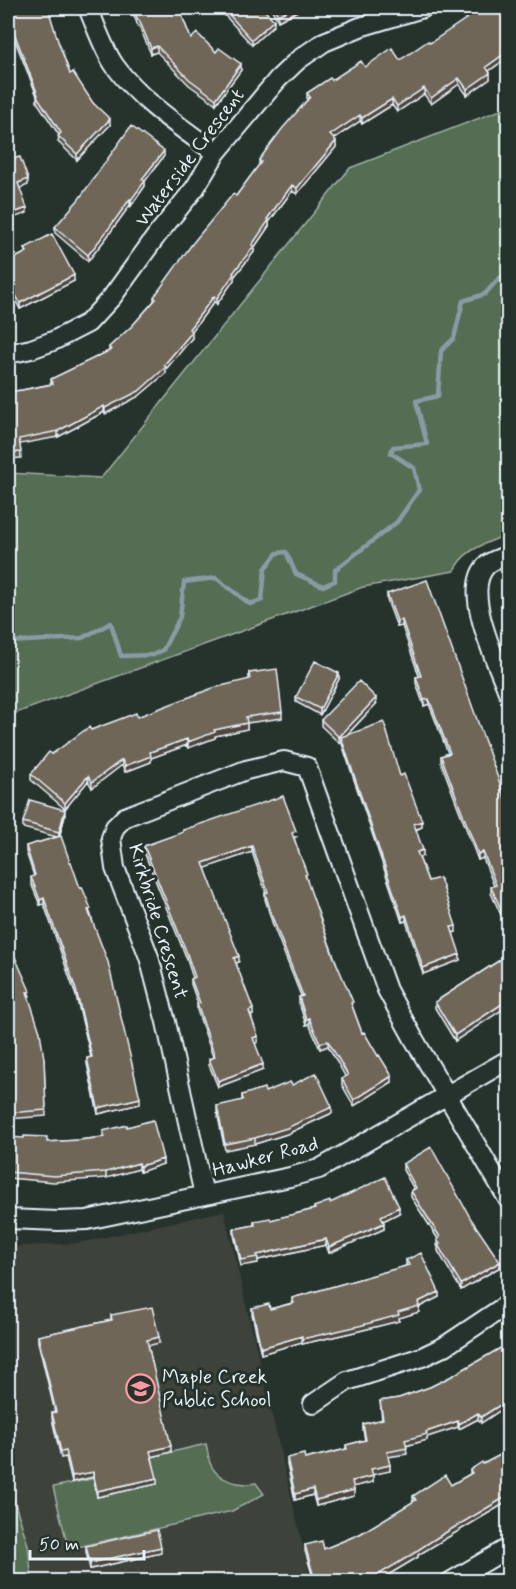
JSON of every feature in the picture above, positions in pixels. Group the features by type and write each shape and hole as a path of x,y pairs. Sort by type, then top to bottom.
{"street":[{"path":"88,8 114,64 133,89 216,153"},
{"name":"Waterside Crescent","path":"8,354 53,341 88,323 112,297 195,188 216,153 278,79 298,60 324,42 360,27 423,8"},
{"path":"508,555 488,564 481,573 478,592 482,621 508,692"},
{"name":"Kirkbride Crescent","path":"204,1195 166,1022 149,957 111,852 111,838 115,827 125,817 143,809 266,764 284,761 307,767 387,990 447,1096"},
{"name":"Hawker Road","path":"8,1219 87,1220 319,1169 508,1060"},
{"path":"447,1096 508,1199"},
{"path":"313,1404 347,1381 422,1358 445,1346 508,1304"},
{"path":"450,1581 508,1548"}],"shaded area":[{"name":"Maple Creek Public School","path":"224,1211 311,1581 8,1582 8,1247 79,1243"}],"green space":[{"path":"508,107 508,534 470,552 463,557 454,571 363,587 8,716 8,473 101,478 350,168"},
{"path":"206,1444 210,1463 218,1474 236,1483 256,1483 264,1494 232,1511 78,1547 67,1543 53,1487 106,1476 104,1468"},
{"path":"8,1481 28,1545 32,1581 8,1581"}],"building":[{"path":"8,8 48,8 70,74 73,72 93,103 110,119 77,154 58,136 61,133 37,96 10,22 8,23"},
{"path":"133,8 179,8 191,39 197,33 216,52 219,48 241,64 216,99 189,79 157,46 151,48"},
{"path":"223,8 262,8 274,20 252,40"},
{"path":"274,8 292,8 278,15"},
{"path":"482,8 508,8 508,51 486,67 490,73 467,89 459,78 431,98 424,88 397,106 392,99 362,118 360,115 330,135 336,141 297,188 292,185 267,219 269,220 252,245 254,246 217,298 214,296 189,329 192,332 164,365 166,367 139,391 105,408 104,406 58,431 19,439 21,452 8,453 8,392 53,384 51,379 111,350 109,347 156,299 154,297 192,244 233,194 236,196 282,129 310,97 307,93 361,61 365,67 392,48 400,60"},
{"path":"131,126 164,151 142,179 145,181 88,255 55,227 79,199"},
{"path":"8,145 12,159 20,157 28,179 18,183 27,208 8,215"},
{"path":"52,234 74,275 20,303 8,280 8,262 27,252 25,248"},
{"path":"427,580 508,806 508,906 501,909 491,887 496,885 483,852 478,854 441,756 450,753 429,699 424,700 416,677 421,676 402,620 397,621 387,594"},
{"path":"315,661 339,673 320,709 296,697"},
{"path":"277,669 282,712 246,717 247,723 214,730 215,732 188,742 187,739 150,752 151,756 125,766 122,760 92,782 88,776 65,803 31,774 49,752 52,754 89,727 91,730 136,713 137,717 213,688 250,679 249,673"},
{"path":"359,681 376,698 339,737 321,720"},
{"path":"384,722 400,776 404,774 422,821 414,824 423,850 417,852 428,881 440,878 456,926 451,927 460,954 423,968 406,915 402,917 341,737"},
{"path":"283,796 296,831 292,833 307,874 305,875 333,955 353,1002 351,1003 362,1033 364,1032 392,1076 354,1100 342,1079 348,1075 328,1041 320,1043 309,1018 306,1019 299,997 303,996 273,919 265,893 268,892 252,846 203,863 239,956 234,958 253,1009 249,1011 258,1036 253,1038 263,1064 218,1081 209,1059 215,1057 191,979 195,977 144,846 183,832 183,830"},
{"path":"30,800 65,810 59,832 23,822"},
{"path":"61,836 80,888 82,887 91,909 88,910 108,962 140,1098 98,1108 87,1058 92,1057 76,990 44,898 40,900 31,877 35,875 26,846"},
{"path":"8,941 30,991 27,992 40,1032 44,1059 46,1110 8,1113"},
{"path":"508,951 508,1000 455,1035 435,1002 503,958"},
{"path":"316,1073 332,1107 287,1128 225,1144 217,1106 243,1100 242,1095 264,1088 265,1092 290,1082 292,1085"},
{"path":"153,1120 163,1159 106,1172 54,1176 8,1172 8,1137 47,1137 47,1142 105,1137 103,1131"},
{"path":"431,1147 471,1219 500,1262 461,1284 438,1245 440,1244 437,1240 440,1237 411,1191 416,1188 403,1164"},
{"path":"385,1177 399,1207 381,1216 384,1223 329,1247 326,1239 241,1260 234,1229 255,1225 254,1221 270,1218 271,1220 315,1209 314,1207 330,1201 330,1203"},
{"path":"421,1253 439,1292 418,1302 419,1306 398,1312 399,1315 359,1326 302,1339 302,1336 261,1348 252,1308 269,1304 270,1309 294,1303 292,1298 409,1265 406,1260"},
{"path":"152,1307 159,1337 147,1340 171,1446 150,1451 157,1478 97,1491 93,1472 72,1476 66,1451 61,1452 52,1413 56,1412 38,1336 112,1320 111,1315"},
{"path":"508,1333 508,1400 481,1417 478,1413 459,1424 458,1421 405,1440 407,1448 387,1452 390,1465 371,1469 373,1476 352,1481 354,1490 316,1500 313,1489 295,1494 287,1458 304,1454 305,1459 347,1449 346,1445 366,1440 363,1424 383,1419 380,1401 399,1398 452,1376 506,1345 502,1337"},
{"path":"508,1451 508,1497 378,1575 364,1581 315,1581 305,1545 322,1541 324,1549 360,1534 416,1500 413,1496 445,1475 451,1485 472,1473 470,1470 482,1462 483,1464"},
{"path":"157,1530 161,1547 90,1563 86,1546"}],"waterway":[{"path":"8,642 82,638 111,623 121,656 153,655 163,650 180,617 184,582 216,578 250,604 262,600 265,569 277,553 286,552 296,574 323,586 335,581 335,570 397,522 419,490 414,468 391,453 393,447 427,444 416,401 438,396 441,351 454,338 463,301 485,294 499,278 508,278"}],"place":[{"name":"Maple Creek Public School","path":"141,1388"}]}
